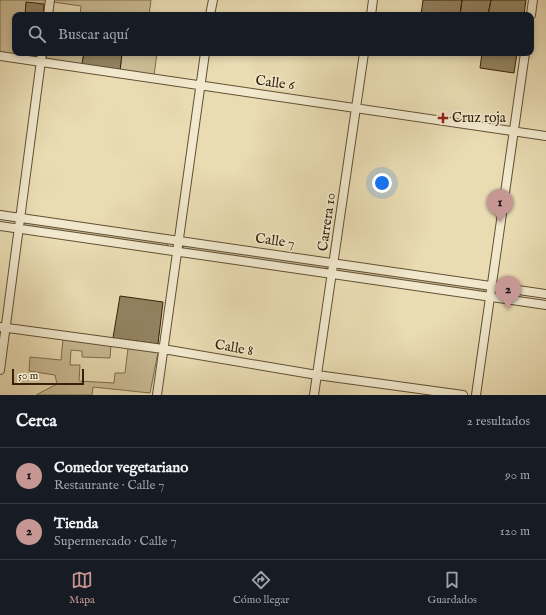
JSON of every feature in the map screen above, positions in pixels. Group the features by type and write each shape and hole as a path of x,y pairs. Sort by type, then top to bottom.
{"street":[{"path":"48,12 50,0"},
{"path":"211,12 213,0"},
{"path":"371,12 373,0"},
{"path":"531,12 533,0"},
{"name":"Calle 6","path":"0,56 514,130 546,136"},
{"path":"0,370 3,327 19,228 42,56"},
{"path":"157,395 205,56"},
{"name":"Carrera 10","path":"314,395 364,56"},
{"path":"476,395 525,56"},
{"name":"Calle 7","path":"0,215 546,294"},
{"name":"Calle 7","path":"0,226 546,305"},
{"name":"Calle 8","path":"3,327 164,349 317,375 463,395"}],"shaded area":[{"path":"0,0 47,0 45,12 12,12 12,55 0,53"},
{"path":"54,0 151,0 149,12 80,12 81,6 53,2"},
{"path":"19,56 38,56 38,59"},
{"path":"46,56 83,56 82,64 46,59"},
{"path":"122,56 157,56 154,76 120,71"},
{"path":"23,222 168,242 167,246 23,226"},
{"path":"184,244 327,265 326,269 183,250"},
{"path":"340,267 484,288 484,292 339,272"},
{"path":"63,339 111,345 110,358 82,357 82,351 71,350 70,365 80,365 79,381 114,383 115,373 125,373 128,348 158,352 150,393 93,387 92,395 36,395 57,384 55,375 29,371 30,357 61,360"}],"building":[{"path":"423,0 462,0 460,12 421,12"},
{"path":"462,0 491,0 489,12 460,12"},
{"path":"491,0 526,0 524,12 489,12"},
{"path":"26,2 44,4 43,12 25,12"},
{"path":"83,56 122,56 120,71 82,64"},
{"path":"482,56 517,56 514,73 480,68"},
{"path":"120,296 163,302 158,344 113,338"}],"place":[{"name":"Cruz roja","path":"443,118"},
{"name":"Comedor vegetariano","path":"500,222"},
{"name":"Tienda","path":"508,309"}]}
